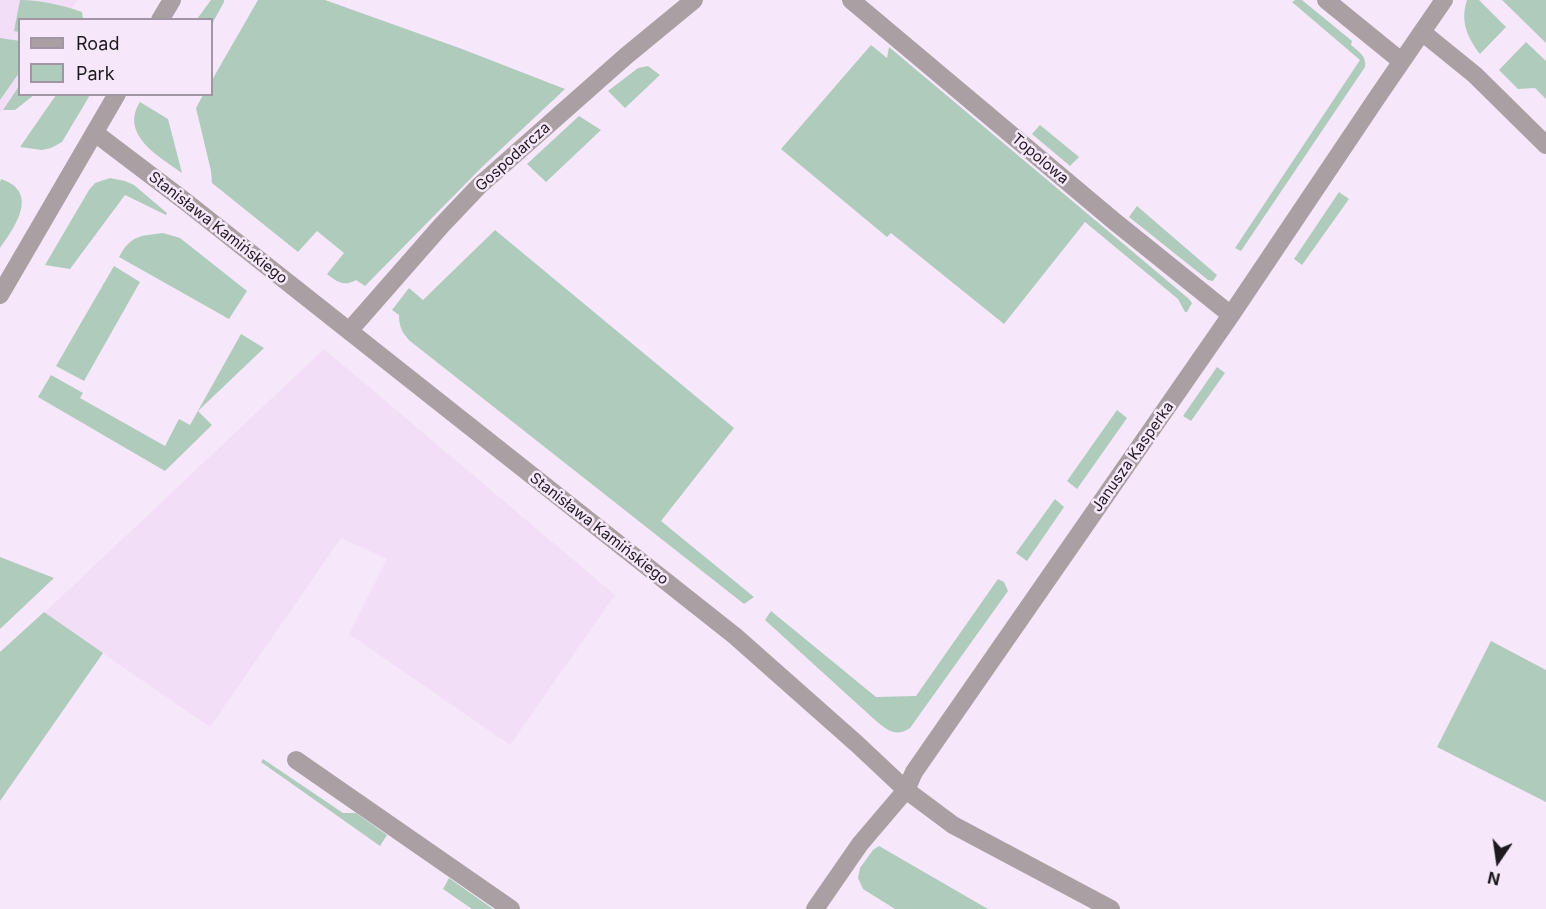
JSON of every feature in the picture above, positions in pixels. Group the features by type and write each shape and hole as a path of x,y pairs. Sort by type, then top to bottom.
{"street":[{"path":"161,18 172,0"},
{"name":"Gospodarcza","path":"349,331 479,186 626,56 694,0"},
{"name":"Topolowa","path":"851,0 1114,221 1232,315"},
{"path":"1326,0 1401,62"},
{"name":"Janusza Kasperka","path":"815,909 860,844 906,790 914,772 1232,315 1444,0"},
{"path":"1422,32 1475,75 1546,145"},
{"path":"0,295 116,96"},
{"name":"Stanisława Kamińskiego","path":"95,133 186,202 735,636 906,790 952,825 1111,909"},
{"path":"296,760 511,909"}],"shaded area":[{"path":"0,0 78,0 65,18 18,18 18,87 0,114"},
{"path":"324,349 615,595 510,745 349,634 387,559 341,538 210,727 44,613"}],"green space":[{"path":"20,0 43,2 82,12 83,18 18,18 18,32 14,31"},
{"path":"211,0 224,0 213,22 213,18 198,18"},
{"path":"258,0 325,0 565,89 482,167 365,286 356,280 341,283 327,274 344,253 317,231 298,252 212,183 196,108 202,96 213,96 213,78"},
{"path":"1302,0 1352,41 1351,45 1363,57 1365,67 1241,251 1235,248 1360,60 1292,2"},
{"path":"1467,0 1479,0 1506,27 1480,54 1466,28 1464,15"},
{"path":"1502,0 1546,0 1546,43"},
{"path":"0,38 18,41 18,74 0,100"},
{"path":"1526,42 1546,61 1546,99 1535,88 1518,89 1499,70"},
{"path":"871,45 887,58 889,47 1189,299 1192,303 1187,312 1178,299 1085,222 1004,324 891,233 887,237 781,149"},
{"path":"648,66 660,75 625,108 608,91 638,68"},
{"path":"18,88 18,96 33,96 15,110 3,110"},
{"path":"55,96 89,96 62,142 42,150 20,147"},
{"path":"140,102 168,119 182,173 154,152 138,135 135,114"},
{"path":"579,116 601,130 546,182 527,164"},
{"path":"1040,125 1079,157 1070,166 1032,134"},
{"path":"110,178 134,185 167,213 166,215 125,195 70,269 45,265 89,190 95,183"},
{"path":"1,179 13,185 22,201 17,220 0,248 0,182"},
{"path":"1339,192 1349,199 1302,265 1294,259"},
{"path":"1137,206 1217,275 1213,281 1208,280 1129,217"},
{"path":"495,230 734,428 661,521 754,597 744,604 405,335 400,326 399,315 392,310 409,288 423,300"},
{"path":"163,233 180,238 247,291 229,319 119,257 128,244 137,238"},
{"path":"114,266 140,282 84,381 56,366"},
{"path":"241,334 264,348 198,411 212,425 165,471 38,397 51,375 83,393 80,398 165,446 179,419 190,425"},
{"path":"1217,367 1225,373 1191,421 1183,416"},
{"path":"1117,410 1127,418 1077,489 1067,481"},
{"path":"1055,499 1064,507 1027,561 1016,553"},
{"path":"0,557 54,578 0,629"},
{"path":"998,579 1004,582 1008,591 910,728 900,732 892,732 875,720 765,620 771,611 876,697 916,696"},
{"path":"44,612 103,653 0,801 0,652"},
{"path":"1491,641 1546,670 1546,802 1437,747"},
{"path":"263,759 343,813 356,813 387,835 380,846 261,762"},
{"path":"879,846 988,909 895,909 863,889 858,878 860,868 873,850"},
{"path":"449,878 493,909 472,909 443,889"}]}
